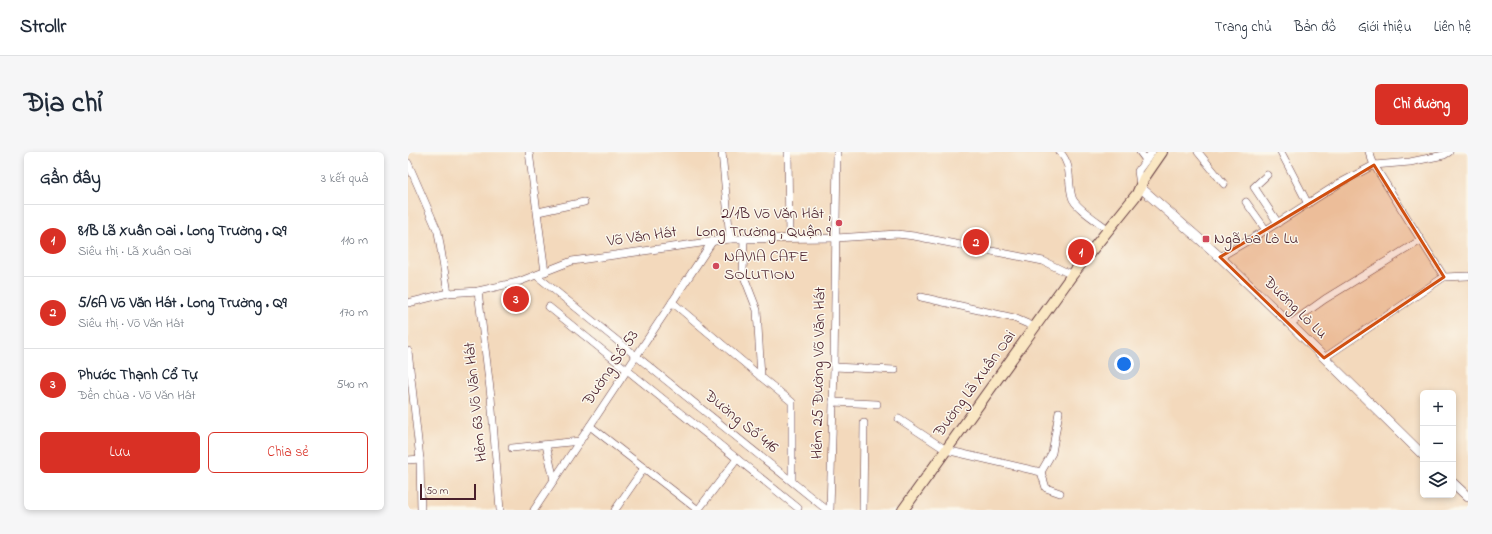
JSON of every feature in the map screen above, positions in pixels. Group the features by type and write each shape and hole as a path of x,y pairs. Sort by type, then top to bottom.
{"main road":[{"name":"Đường Lã Xuân Oai","path":"903,510 1072,275 1141,188 1144,178 1162,152"}],"street":[{"path":"529,152 545,272"},
{"path":"722,152 730,239"},
{"path":"788,152 789,238"},
{"name":"Hẻm 25 Đường Võ Văn Hát","path":"829,510 834,368 837,152"},
{"path":"1060,152 1066,159 1069,166 1072,198 1076,204 1109,230"},
{"path":"1140,152 1146,160"},
{"path":"1141,188 1138,171 1152,152"},
{"path":"1198,152 1224,184"},
{"path":"1281,152 1308,204"},
{"path":"1369,152 1374,165 1444,277"},
{"path":"1422,152 1425,159"},
{"path":"1220,257 1278,223 1340,183 1374,165 1410,162 1446,153"},
{"path":"408,163 438,232 448,293"},
{"path":"1267,175 1254,187 1278,223"},
{"name":"Đường Lò Lu","path":"1141,188 1220,257 1420,452"},
{"path":"538,212 584,202"},
{"path":"1246,202 1266,230"},
{"name":"Võ Văn Hát","path":"408,303 448,293 478,291 518,282 536,276 572,260 744,238 836,238 897,234 1043,261 1072,275"},
{"path":"744,238 742,274 757,310 761,377"},
{"path":"1290,324 1325,299 1421,240"},
{"name":"Đường Số 53","path":"534,510 712,242"},
{"name":"Đường Số 416","path":"536,276 637,355 792,482 829,510"},
{"path":"1324,358 1444,277 1468,276"},
{"name":"Hẻm 63 Võ Văn Hát","path":"478,291 491,398 500,510"},
{"path":"921,298 1014,318 1035,327"},
{"path":"672,302 792,402 792,482"},
{"path":"549,308 798,508"},
{"path":"408,351 420,459 421,510"},
{"path":"834,368 895,370"},
{"path":"833,402 877,404"},
{"path":"1059,412 1052,453 1041,472 1046,488 1060,493"},
{"path":"899,419 946,450 1041,472"},
{"path":"863,510 864,423"},
{"path":"590,426 698,510 737,459"},
{"path":"512,448 580,441"},
{"path":"546,445 554,480"},
{"path":"408,460 420,459"},
{"path":"615,510 644,468"},
{"path":"1456,486 1468,497"}],"highlighted area":[{"path":"1374,165 1444,277 1324,358 1220,257"}],"place":[{"name":"2/1B Võ Văn Hát , Long Trường , Quận 9","path":"839,223"},
{"name":"Ngã ba Lò Lu","path":"1206,239"},
{"name":"5/6A Võ Văn Hát . Long Trường . Q9","path":"976,242"},
{"name":"81B Lã Xuân Oai . Long Trường . Q9","path":"1081,252"},
{"name":"NAVIA CAFE SOLUTION","path":"716,266"},
{"name":"Phước Thạnh Cổ Tự","path":"516,299"}]}
